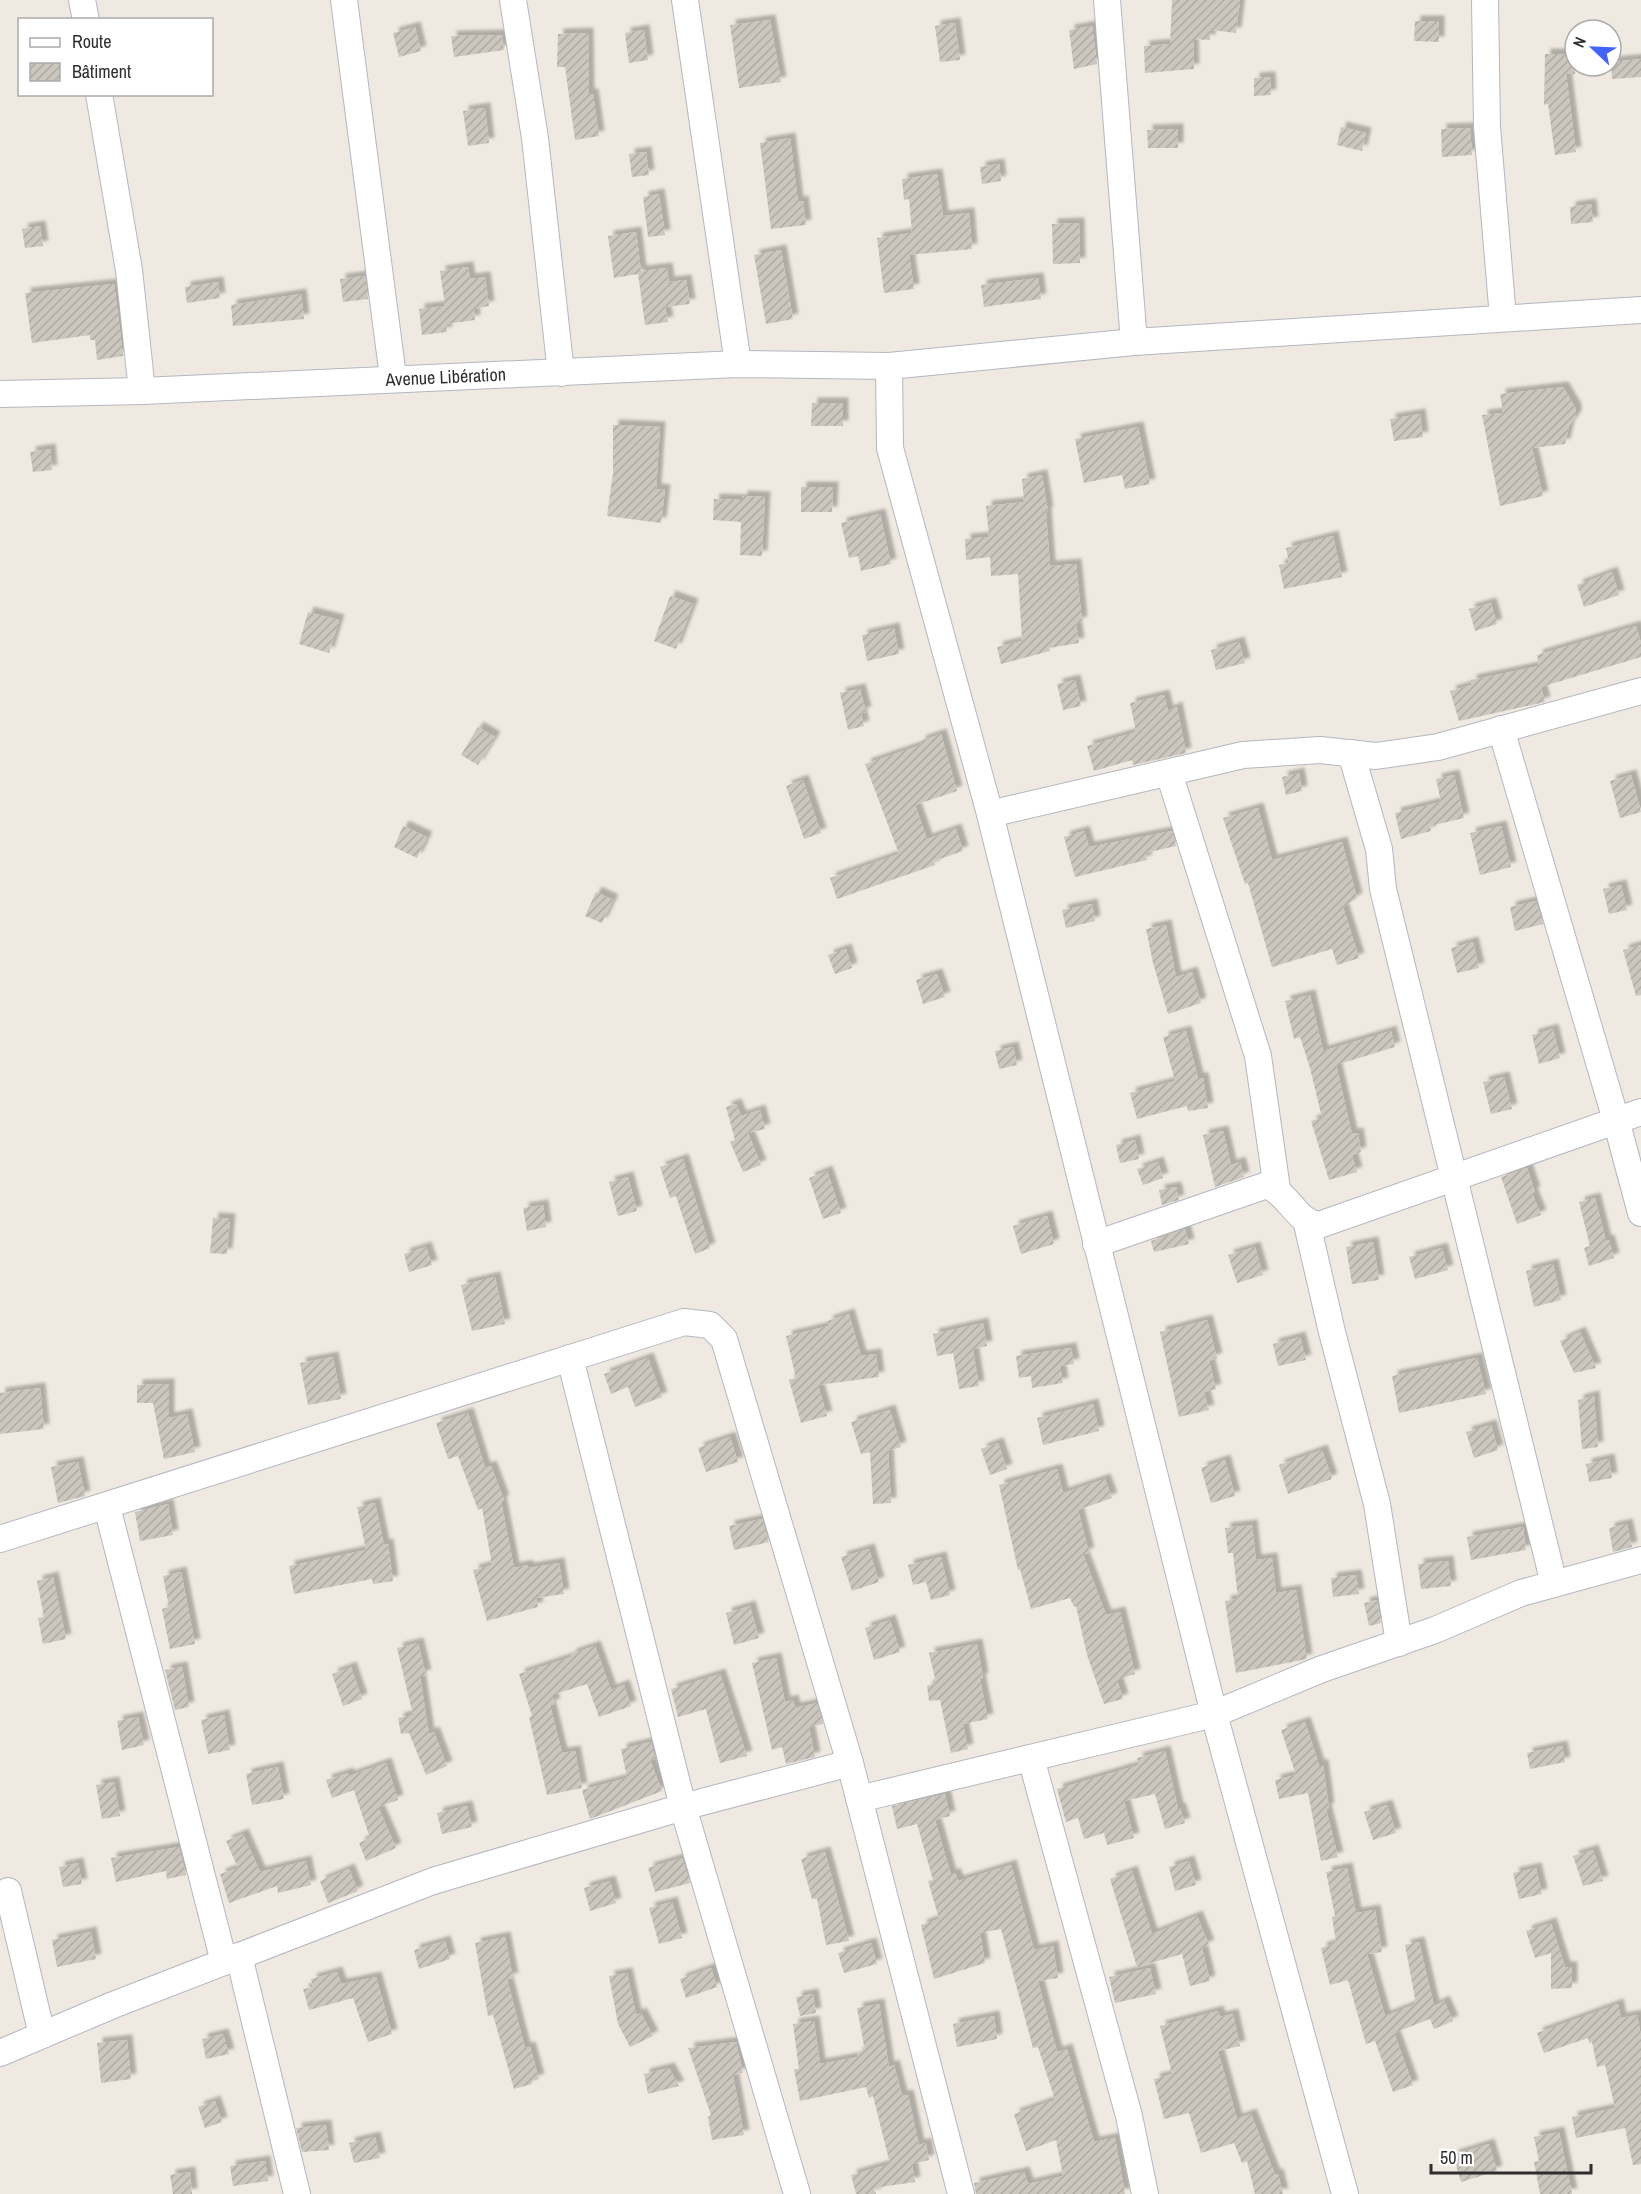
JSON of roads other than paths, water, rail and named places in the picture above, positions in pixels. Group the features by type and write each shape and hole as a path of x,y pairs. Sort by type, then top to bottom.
{"street":[{"path":"82,0 86,18"},
{"path":"344,0 393,377"},
{"path":"513,0 535,138 561,373"},
{"path":"685,0 738,364"},
{"path":"1107,0 1134,342"},
{"path":"1485,0 1486,127 1503,318"},
{"path":"99,96 129,270 142,391"},
{"name":"Avenue Libération","path":"0,394 142,391 393,377 561,373 738,364 889,366 1134,342 1641,310"},
{"path":"889,366 890,448 990,814 1214,1714 1345,2194"},
{"path":"990,814 1243,755 1320,750 1376,756 1437,747 1641,691"},
{"path":"1501,729 1616,1120 1641,1214"},
{"path":"1351,753 1379,849 1383,889 1554,1584"},
{"path":"1169,772 1258,1056 1277,1189"},
{"path":"1307,1224 1319,1226 1641,1112"},
{"path":"1096,1244 1267,1185 1277,1189 1307,1224 1334,1343 1373,1486 1399,1643"},
{"path":"0,1539 107,1507 684,1322 710,1325 724,1339 850,1763 961,2194"},
{"path":"570,1358 683,1808 797,2194"},
{"path":"107,1507 297,2194"},
{"path":"859,1799 1214,1714 1322,1669 1435,1630 1521,1593 1641,1560"},
{"path":"1031,1758 1129,2116 1145,2194"},
{"path":"0,2053 433,1881 683,1808 850,1763"},
{"path":"8,1891 42,2035"}]}
